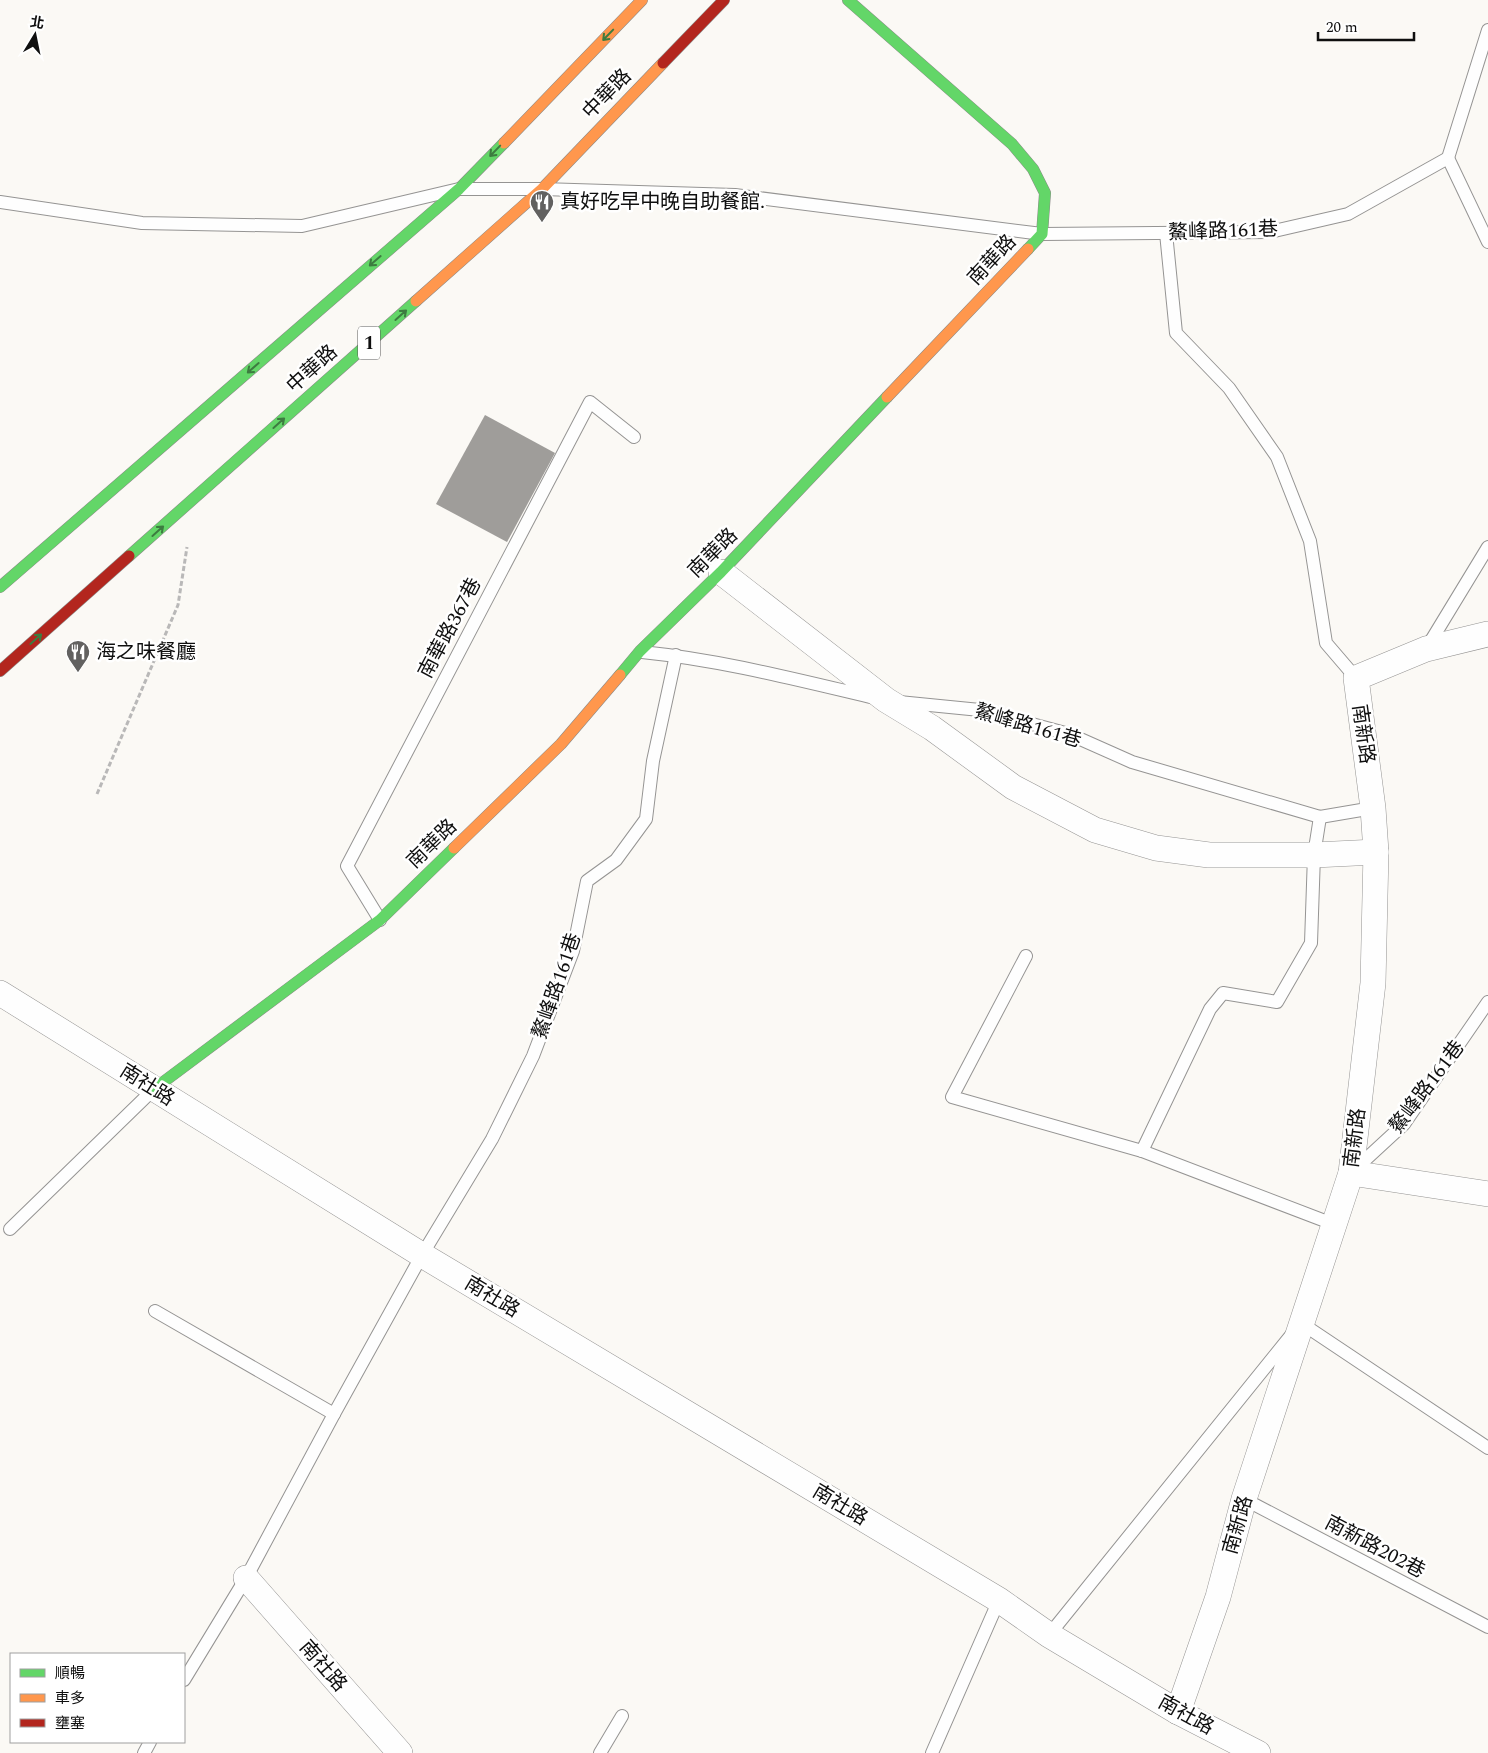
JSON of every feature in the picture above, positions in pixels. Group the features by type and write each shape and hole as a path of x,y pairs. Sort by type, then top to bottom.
{"main road":[{"name":"中華路","path":"0,587 459,189 642,0"},
{"name":"中華路","path":"0,671 542,188 724,0"},
{"name":"南華路","path":"154,1089 380,920 560,744 640,652 721,572 1042,234 1046,193 1033,169 1012,144 848,0"}],"street":[{"path":"721,572 886,700 932,728 1013,787 1095,830 1156,848 1209,855 1314,855 1376,852"},
{"name":"南新路","path":"1178,1712 1218,1597 1244,1499 1351,1173 1373,983 1376,852 1373,808 1356,678 1426,648 1488,634"},
{"name":"南社路","path":"0,993 422,1255 999,1600 1049,1635 1178,1712 1258,1753"},
{"path":"1351,1173 1488,1194"},
{"name":"南社路","path":"246,1578 400,1753"}],"lane":[{"path":"1488,30 1448,158 1488,242"},
{"name":"鰲峰路161巷","path":"0,202 142,223 302,226 459,189 542,188 735,195 1042,234 1270,232 1348,214 1448,158"},
{"path":"1166,234 1176,333 1229,388 1277,457 1310,541 1326,643 1356,678"},
{"name":"南華路367巷","path":"380,920 347,866 590,402 634,437"},
{"path":"1426,648 1488,547"},
{"name":"鰲峰路161巷","path":"640,652 676,655 886,700 980,710 1069,734 1132,762 1320,817 1373,808"},
{"name":"鰲峰路161巷","path":"422,1255 492,1139 532,1056 573,952 587,881 616,860 646,818 653,761 676,655"},
{"path":"1142,1151 1210,1009 1223,993 1277,1002 1311,944 1314,855 1320,817"},
{"path":"1026,956 952,1097 1142,1151 1334,1224"},
{"name":"鰲峰路161巷","path":"1351,1173 1404,1124 1488,1002"},
{"path":"10,1229 154,1089"},
{"path":"185,1678 246,1578 422,1255"},
{"path":"155,1311 334,1414"},
{"path":"1049,1635 1301,1323 1488,1448"},
{"name":"南新路202巷","path":"1244,1499 1488,1627"},
{"path":"932,1753 999,1600"},
{"path":"600,1753 622,1716"}],"path":[{"path":"97,794 178,605 187,547"}],"building":[{"path":"485,415 555,453 507,542 436,504"}],"traffic: fast":[{"path":"848,0 1012,144 1033,169 1045,193 1042,234 1028,249"},
{"path":"0,587 459,189 504,143"},
{"path":"129,556 416,301"},
{"path":"620,675 640,651 721,572 887,397"},
{"path":"154,1089 380,920 454,848"}],"traffic: slow":[{"path":"504,143 642,0"},
{"path":"416,301 542,189 663,63"},
{"path":"887,397 1028,249"},
{"path":"454,848 561,744 620,675"}],"traffic: jam":[{"path":"663,63 724,0"},
{"path":"0,671 129,556"}],"place":[{"name":"真好吃早中晚自助餐館.","path":"542,223"},
{"name":"海之味餐廳","path":"78,673"}]}
